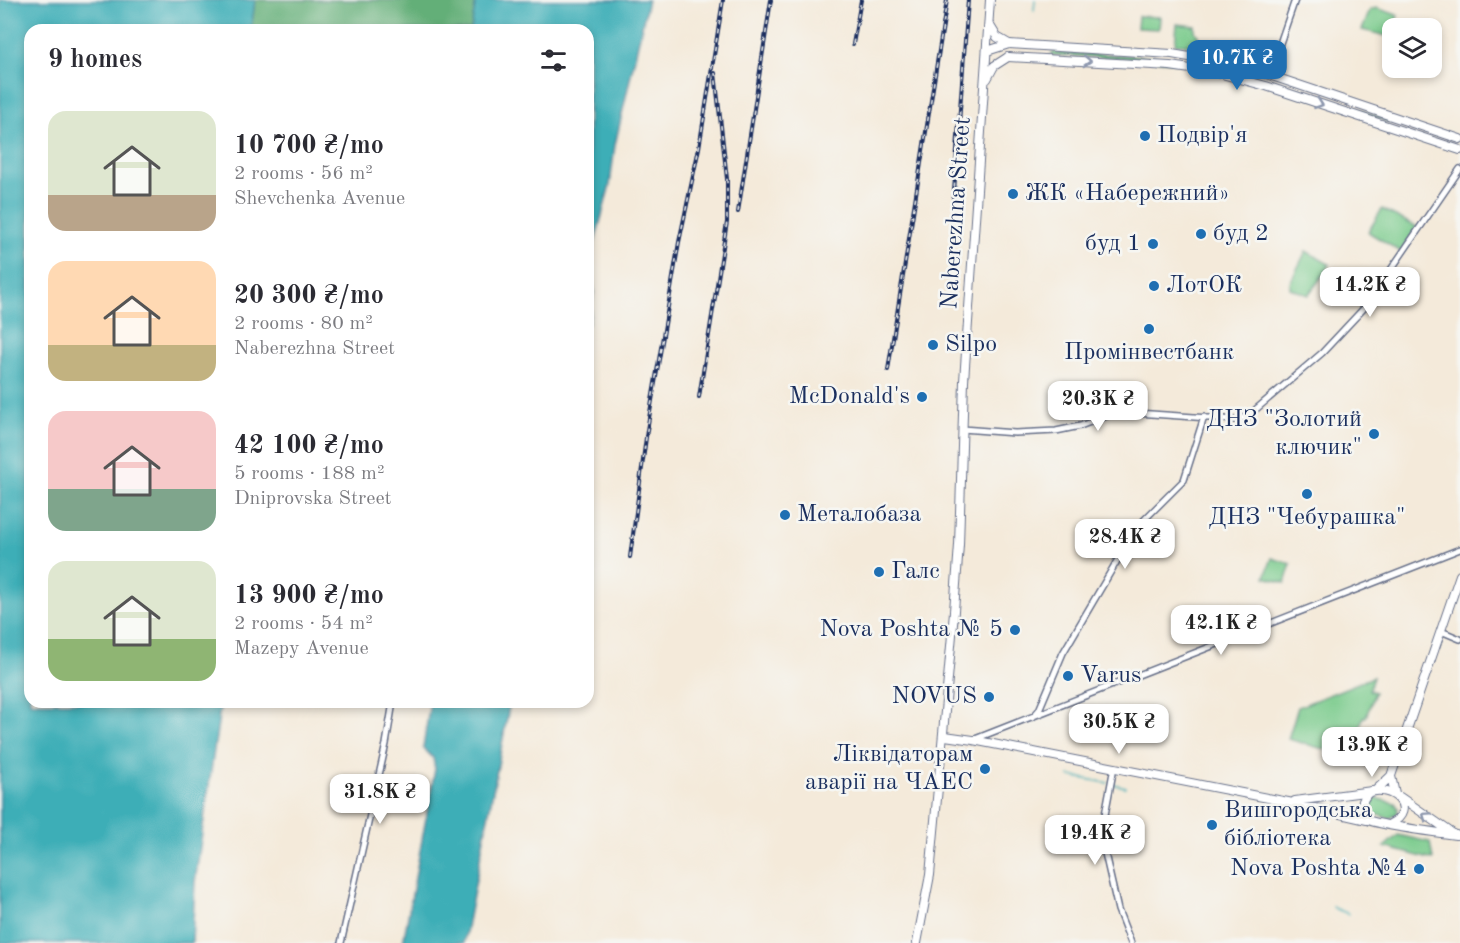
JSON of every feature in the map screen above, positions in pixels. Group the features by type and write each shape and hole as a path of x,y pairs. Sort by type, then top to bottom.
{"main road":[{"name":"Naberezhna Street","path":"917,943 930,875 945,736 959,545 962,429 990,0"},
{"path":"989,24 997,37 1009,44"},
{"path":"987,51 1009,44"},
{"path":"987,51 1008,57"},
{"path":"985,82 994,66 1008,57"}],"street":[{"path":"1266,86 1295,0"},
{"path":"1009,44 1196,57 1269,75 1460,139"},
{"path":"1047,59 1048,47"},
{"path":"1008,57 1187,68 1228,76 1266,86 1460,150"},
{"path":"1395,130 1399,119"},
{"path":"962,429 1015,433 1056,431 1080,426 1114,413 1137,412 1237,420 1248,416 1337,338 1366,306 1460,169"},
{"path":"1032,718 1039,710 1063,653 1124,549 1144,520 1184,480 1204,417"},
{"path":"973,740 1460,549"},
{"path":"1367,820 1363,815 1362,805 1365,796 1391,776 1460,575"},
{"path":"1442,631 1460,639"},
{"path":"341,943 392,708"},
{"path":"945,736 1114,767 1367,820 1458,836"},
{"path":"1114,767 1101,836 1118,910 1131,943"},
{"path":"1390,824 1400,818 1402,813 1402,804 1396,794 1391,776"},
{"path":"1288,802 1374,791 1396,794 1458,836"}],"green space":[{"path":"255,0 476,0 472,24 252,24"},
{"path":"1376,8 1398,15 1397,18 1382,18 1382,35 1362,30 1370,10"},
{"path":"1138,16 1160,17 1159,29 1137,28"},
{"path":"1177,24 1195,26 1200,39 1199,45 1175,44"},
{"path":"1053,52 1143,56 1142,59 1053,55 1051,54"},
{"path":"1146,56 1202,63 1243,71 1258,77 1196,64 1146,59"},
{"path":"1302,90 1388,120 1389,122 1301,94"},
{"path":"1382,209 1417,227 1401,252 1368,232"},
{"path":"1306,251 1329,264 1308,295 1290,288 1290,283"},
{"path":"1272,558 1291,564 1285,583 1265,577"},
{"path":"1201,610 1194,629 1175,633 1179,618"},
{"path":"1373,677 1369,690 1375,692 1366,717 1363,717 1352,757 1288,739 1298,707"},
{"path":"1374,798 1395,803 1398,808 1397,814 1390,818 1370,813 1367,805"},
{"path":"1398,835 1430,842 1433,860 1384,847"}],"water":[{"path":"0,0 255,0 252,24 24,24 24,708 220,708 195,882 192,943 0,943"},
{"path":"476,0 648,0 615,145 610,185 594,245 594,24 472,24"},
{"path":"429,708 509,708 464,943 403,943 435,769 433,758 423,748"}],"waterway":[{"path":"1034,10 1035,0"},
{"path":"1069,776 1108,783"},
{"path":"1112,784 1126,787"},
{"path":"1333,906 1349,914"}],"railway":[{"path":"630,557 647,430 679,242 699,148 723,0"},
{"path":"738,212 771,0"},
{"path":"853,44 861,0"},
{"path":"888,370 947,0"},
{"path":"953,205 968,0"},
{"path":"699,397 727,222 727,179 715,73"}],"place":[{"name":"Подвір'я","path":"1145,136"},
{"name":"ЖК «Набережний»","path":"1013,194"},
{"name":"буд 2","path":"1201,234"},
{"name":"буд 1","path":"1153,244"},
{"name":"ЛотОК","path":"1154,286"},
{"name":"Промінвестбанк","path":"1149,329"},
{"name":"Silpo","path":"933,345"},
{"name":"McDonald's","path":"922,397"},
{"name":"ДНЗ \"Золотий ключик\"","path":"1374,434"},
{"name":"ДНЗ \"Чебурашка\"","path":"1307,494"},
{"name":"Металобаза","path":"785,515"},
{"name":"Галс","path":"879,572"},
{"name":"Nova Poshta № 5","path":"1015,630"},
{"name":"Varus","path":"1068,676"},
{"name":"NOVUS","path":"989,697"},
{"name":"Ліквідаторам аварії на ЧАЕС","path":"985,769"},
{"name":"Вишгородська бібліотека","path":"1212,825"},
{"name":"Nova Poshta №4","path":"1419,869"}]}
